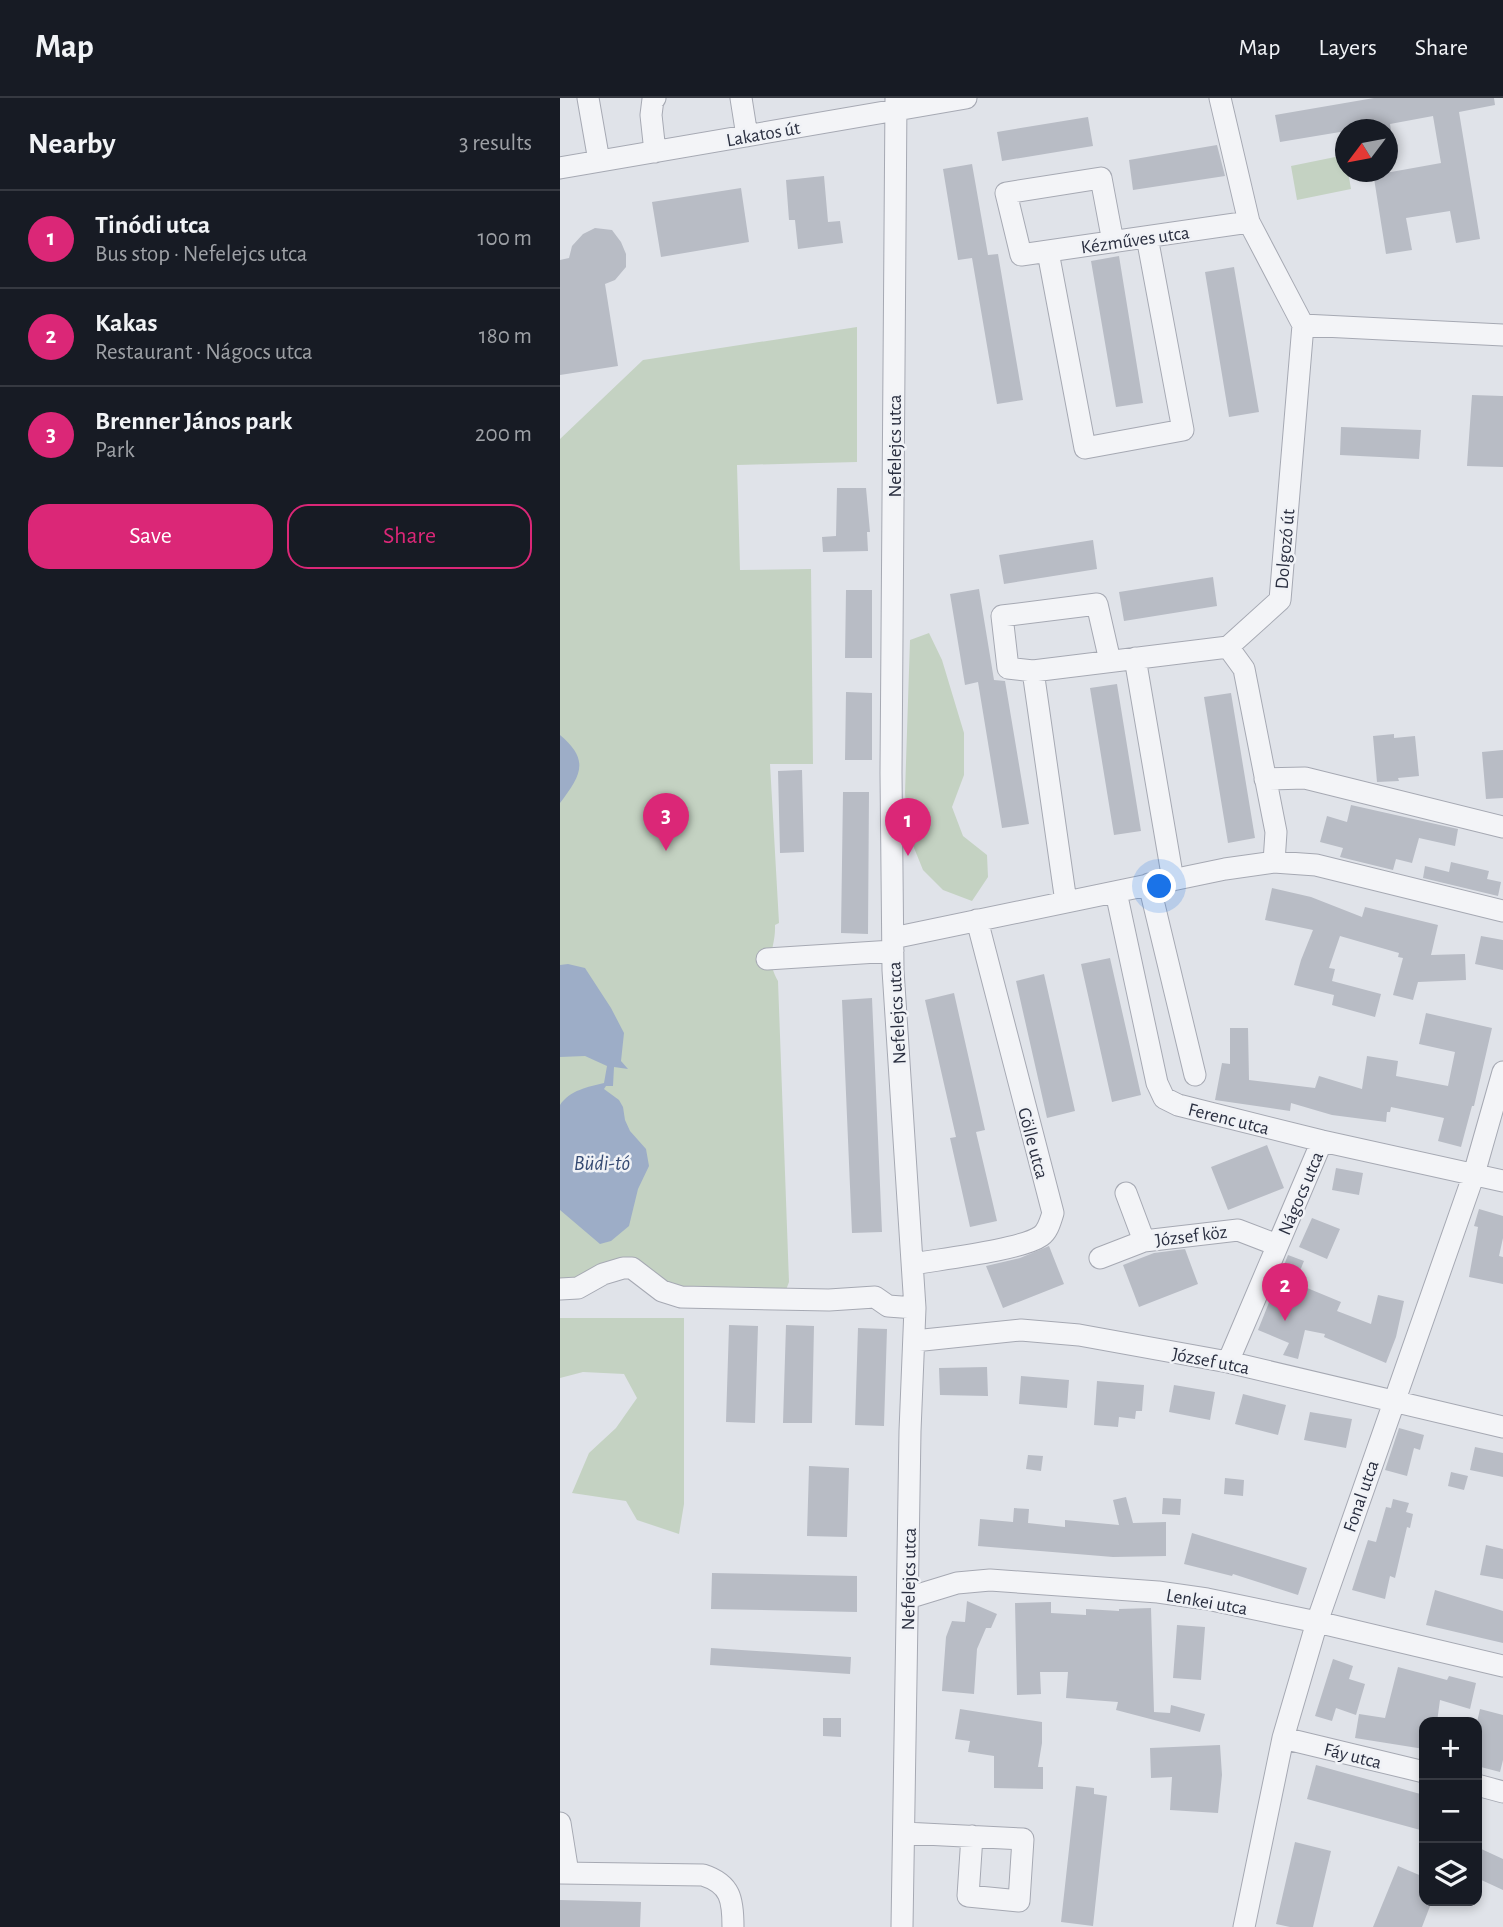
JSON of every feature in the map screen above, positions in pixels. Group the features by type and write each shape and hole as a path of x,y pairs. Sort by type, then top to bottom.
{"street":[{"path":"654,152 650,115 655,98"},
{"path":"741,98 747,136"},
{"name":"Lakatos út","path":"560,168 747,136 896,104 966,98"},
{"path":"1220,98 1250,222 1303,326 1503,335"},
{"path":"594,101 598,161"},
{"name":"Nefelejcs utca","path":"896,104 891,773 893,944 915,1308 910,1431 902,1927"},
{"name":"Kézműves utca","path":"1113,242 1101,178 1006,193 1021,256 1250,222"},
{"path":"1048,251 1085,448 1183,430 1147,237"},
{"name":"Dolgozó út","path":"1228,647 1280,600 1303,326"},
{"path":"1110,661 1097,604 1002,616 1008,668 1033,671 1228,647 1244,669 1276,832 1274,862"},
{"path":"1135,658 1173,880"},
{"path":"1033,671 1066,902"},
{"path":"1265,779 1305,778 1503,827"},
{"path":"767,959 893,944 978,920 1225,869 1274,862 1316,865 1503,911"},
{"path":"1149,884 1195,1075"},
{"name":"Ferenc utca","path":"1116,892 1157,1083 1164,1098 1178,1105 1322,1141 1503,1181"},
{"name":"Gölle utca","path":"913,1264 1023,1244 1041,1236 1049,1226 1053,1213 978,920"},
{"name":"Fonal utca","path":"1244,1927 1283,1738 1317,1622 1474,1174 1503,1072"},
{"name":"Nágocs utca","path":"1228,1362 1322,1141"},
{"name":"József köz","path":"1126,1193 1144,1241"},
{"name":"József köz","path":"1100,1258 1144,1241 1238,1230 1278,1245"},
{"path":"560,1289 578,1288 603,1273 632,1268 662,1291 681,1297 829,1300 875,1297 888,1306 915,1308"},
{"name":"József utca","path":"914,1341 1021,1330 1079,1335 1228,1362 1503,1427"},
{"name":"Lenkei utca","path":"908,1598 957,1583 990,1580 1158,1592 1207,1599 1317,1622 1503,1666"},
{"name":"Fáy utca","path":"1283,1738 1419,1771"},
{"path":"1482,1786 1503,1792"},
{"path":"560,1823 564,1873 703,1875 723,1885 733,1909 733,1927"},
{"path":"904,1833 972,1836"}],"green space":[{"path":"1335,157 1335,182 1350,182 1351,189 1297,200 1291,166"},
{"path":"857,327 857,462 737,465 740,570 811,569 813,764 770,764 779,923 775,925 771,959 778,981 789,1282 786,1290 670,1288 642,1263 560,1286 560,439 643,360"},
{"path":"929,633 942,660 964,733 964,775 952,807 963,836 987,855 988,877 972,901 943,890 923,870 908,833 905,793 910,640"},
{"path":"560,1318 684,1318 684,1504 679,1534 637,1520 626,1501 572,1493 589,1453 616,1428 637,1398 624,1374 583,1372 560,1378"}],"water":[{"path":"560,735 576,753 579,769 573,785 560,803"},
{"name":"Büdi-tó","path":"560,965 585,968 624,1033 621,1061 628,1069 614,1067 613,1086 606,1086 604,1089 619,1100 630,1131 646,1149 649,1166 638,1189 629,1226 611,1241 600,1244 560,1210 560,1105 574,1093 604,1083 607,1066 585,1056 560,1057"}],"building":[{"path":"1374,98 1494,98 1495,105 1459,112 1480,239 1456,243 1450,211 1406,218 1412,250 1386,254 1375,182 1398,182 1398,171 1441,163 1433,116 1398,123 1398,119 1335,119 1335,133 1280,142 1275,115"},
{"path":"1088,117 1093,146 1002,161 997,132"},
{"path":"1217,145 1225,176 1133,190 1129,160"},
{"path":"972,164 988,255 998,254 1023,400 997,404 972,258 958,260 943,169"},
{"path":"824,176 828,222 840,221 843,243 798,249 795,220 789,220 786,180"},
{"path":"741,188 749,242 661,257 652,202"},
{"path":"595,228 612,230 626,254 626,267 615,280 605,284 618,366 560,375 560,260 569,258 572,246 583,234"},
{"path":"1119,256 1143,403 1116,407 1091,261"},
{"path":"1234,267 1259,412 1229,417 1205,272"},
{"path":"1472,395 1503,396 1503,467 1467,466"},
{"path":"1341,427 1421,430 1419,459 1340,455"},
{"path":"837,488 866,488 870,532 867,532 868,551 823,552 822,537 836,536"},
{"path":"1093,540 1097,569 1004,584 999,555"},
{"path":"1213,577 1217,606 1124,621 1119,592"},
{"path":"979,589 994,680 1005,681 1029,824 1002,828 978,682 965,685 950,594"},
{"path":"846,590 872,590 872,658 845,658"},
{"path":"1117,684 1141,831 1114,835 1090,688"},
{"path":"846,692 872,693 872,760 845,760"},
{"path":"1231,693 1255,838 1228,843 1204,697"},
{"path":"1394,734 1394,738 1415,736 1419,776 1398,778 1399,781 1377,782 1373,736"},
{"path":"1503,750 1503,798 1486,799 1482,752"},
{"path":"802,770 804,852 780,853 778,771"},
{"path":"843,792 869,792 868,934 841,933"},
{"path":"1351,805 1458,829 1455,846 1419,838 1412,863 1396,859 1393,870 1340,857 1343,848 1320,842 1327,816 1347,822"},
{"path":"1451,862 1489,871 1487,879 1501,882 1498,896 1423,878 1425,866 1449,872"},
{"path":"1272,888 1311,897 1362,917 1365,907 1438,925 1431,955 1465,954 1466,980 1418,982 1413,1000 1393,995 1403,958 1398,957 1399,953 1340,936 1329,968 1335,969 1332,981 1381,994 1375,1017 1332,1005 1334,995 1294,985 1313,930 1265,920"},
{"path":"1481,936 1503,940 1503,970 1475,964"},
{"path":"1110,958 1141,1095 1112,1102 1081,964"},
{"path":"1044,974 1075,1111 1047,1118 1016,981"},
{"path":"954,993 985,1130 976,1132 997,1221 970,1227 950,1138 956,1137 925,1000"},
{"path":"872,998 882,1232 852,1233 842,1000"},
{"path":"1426,1013 1492,1028 1474,1106 1461,1147 1438,1141 1444,1118 1391,1107 1390,1112 1387,1112 1386,1122 1332,1115 1291,1103 1290,1111 1215,1100 1222,1063 1230,1064 1230,1028 1248,1028 1249,1080 1315,1088 1319,1076 1362,1089 1367,1056 1398,1061 1396,1076 1448,1086 1455,1052 1419,1044"},
{"path":"1267,1145 1284,1188 1228,1210 1211,1167"},
{"path":"1336,1168 1363,1173 1359,1195 1332,1190"},
{"path":"1479,1209 1503,1216 1503,1238 1499,1256 1503,1257 1503,1284 1469,1277 1478,1227 1474,1226"},
{"path":"1312,1218 1340,1229 1327,1259 1299,1247"},
{"path":"1049,1246 1064,1284 1003,1308 986,1266 1020,1258"},
{"path":"1185,1249 1198,1284 1139,1307 1123,1265 1154,1253"},
{"path":"1288,1255 1304,1261 1295,1283 1341,1302 1337,1311 1371,1324 1378,1295 1404,1301 1396,1337 1386,1363 1324,1337 1325,1334 1305,1330 1298,1359 1283,1355 1289,1343 1258,1330"},
{"path":"729,1325 758,1326 755,1423 726,1422"},
{"path":"786,1325 814,1326 812,1423 783,1423"},
{"path":"858,1328 887,1329 884,1426 855,1425"},
{"path":"987,1367 988,1396 940,1395 939,1368"},
{"path":"1021,1376 1069,1380 1067,1408 1019,1404"},
{"path":"1097,1381 1144,1385 1142,1411 1136,1411 1135,1419 1119,1417 1118,1427 1094,1425"},
{"path":"1174,1385 1215,1392 1210,1420 1169,1412"},
{"path":"1243,1394 1286,1405 1278,1435 1235,1424"},
{"path":"1310,1412 1352,1419 1346,1448 1304,1440"},
{"path":"1399,1428 1424,1435 1420,1450 1414,1448 1407,1476 1385,1470"},
{"path":"1475,1447 1503,1453 1503,1477 1470,1470"},
{"path":"1028,1455 1043,1456 1041,1471 1026,1469"},
{"path":"809,1466 849,1468 847,1537 807,1536"},
{"path":"1451,1472 1468,1476 1464,1490 1448,1486"},
{"path":"1225,1478 1244,1480 1243,1496 1224,1494"},
{"path":"1126,1497 1133,1523 1166,1522 1166,1556 1113,1557 978,1546 980,1519 1013,1522 1014,1508 1029,1509 1028,1523 1065,1527 1065,1520 1119,1525 1113,1500"},
{"path":"1163,1498 1181,1499 1180,1515 1162,1514"},
{"path":"1393,1499 1409,1503 1406,1512 1413,1514 1410,1528 1407,1527 1395,1578 1390,1576 1385,1599 1352,1590 1368,1540 1376,1542 1386,1507 1391,1508"},
{"path":"1192,1533 1307,1568 1298,1595 1233,1574 1232,1576 1184,1564"},
{"path":"1486,1545 1503,1549 1503,1579 1480,1575"},
{"path":"712,1573 857,1576 857,1612 711,1609"},
{"path":"1435,1590 1503,1611 1503,1643 1426,1625"},
{"path":"967,1601 997,1614 991,1628 986,1628 977,1649 974,1694 942,1691 946,1637 952,1621 965,1622"},
{"path":"1051,1602 1051,1613 1086,1615 1086,1609 1119,1611 1151,1608 1154,1712 1170,1713 1171,1705 1205,1714 1200,1732 1116,1710 1118,1702 1066,1698 1068,1672 1040,1672 1041,1694 1017,1695 1015,1603"},
{"path":"1177,1625 1205,1627 1201,1680 1173,1678"},
{"path":"711,1648 851,1657 850,1674 710,1665"},
{"path":"1333,1659 1353,1666 1349,1679 1365,1684 1356,1715 1336,1708 1332,1721 1315,1716"},
{"path":"1398,1667 1447,1680 1449,1676 1476,1683 1470,1709 1440,1700 1438,1717 1419,1717 1419,1748 1355,1738 1359,1714 1385,1718"},
{"path":"960,1709 1042,1722 1038,1767 1043,1767 1043,1789 994,1788 994,1756 968,1752 970,1741 955,1739"},
{"path":"1480,1709 1503,1715 1503,1760 1500,1772 1482,1767 1482,1717 1478,1717"},
{"path":"823,1718 841,1718 841,1737 823,1736"},
{"path":"1220,1745 1222,1775 1218,1813 1170,1810 1172,1777 1151,1778 1150,1748"},
{"path":"1316,1765 1419,1794 1419,1830 1307,1799"},
{"path":"1076,1786 1094,1788 1094,1794 1107,1796 1093,1926 1061,1922"},
{"path":"1295,1842 1331,1851 1313,1927 1276,1924"},
{"path":"1482,1849 1503,1859 1503,1890 1482,1880"},
{"path":"1398,1866 1419,1875 1419,1906 1430,1906 1422,1927 1373,1927"},
{"path":"560,1900 641,1902 640,1927 560,1927"}],"place":[{"name":"Brenner János park","path":"666,851"},
{"name":"Tinódi utca","path":"908,856"},
{"name":"Kakas","path":"1285,1321"}]}
